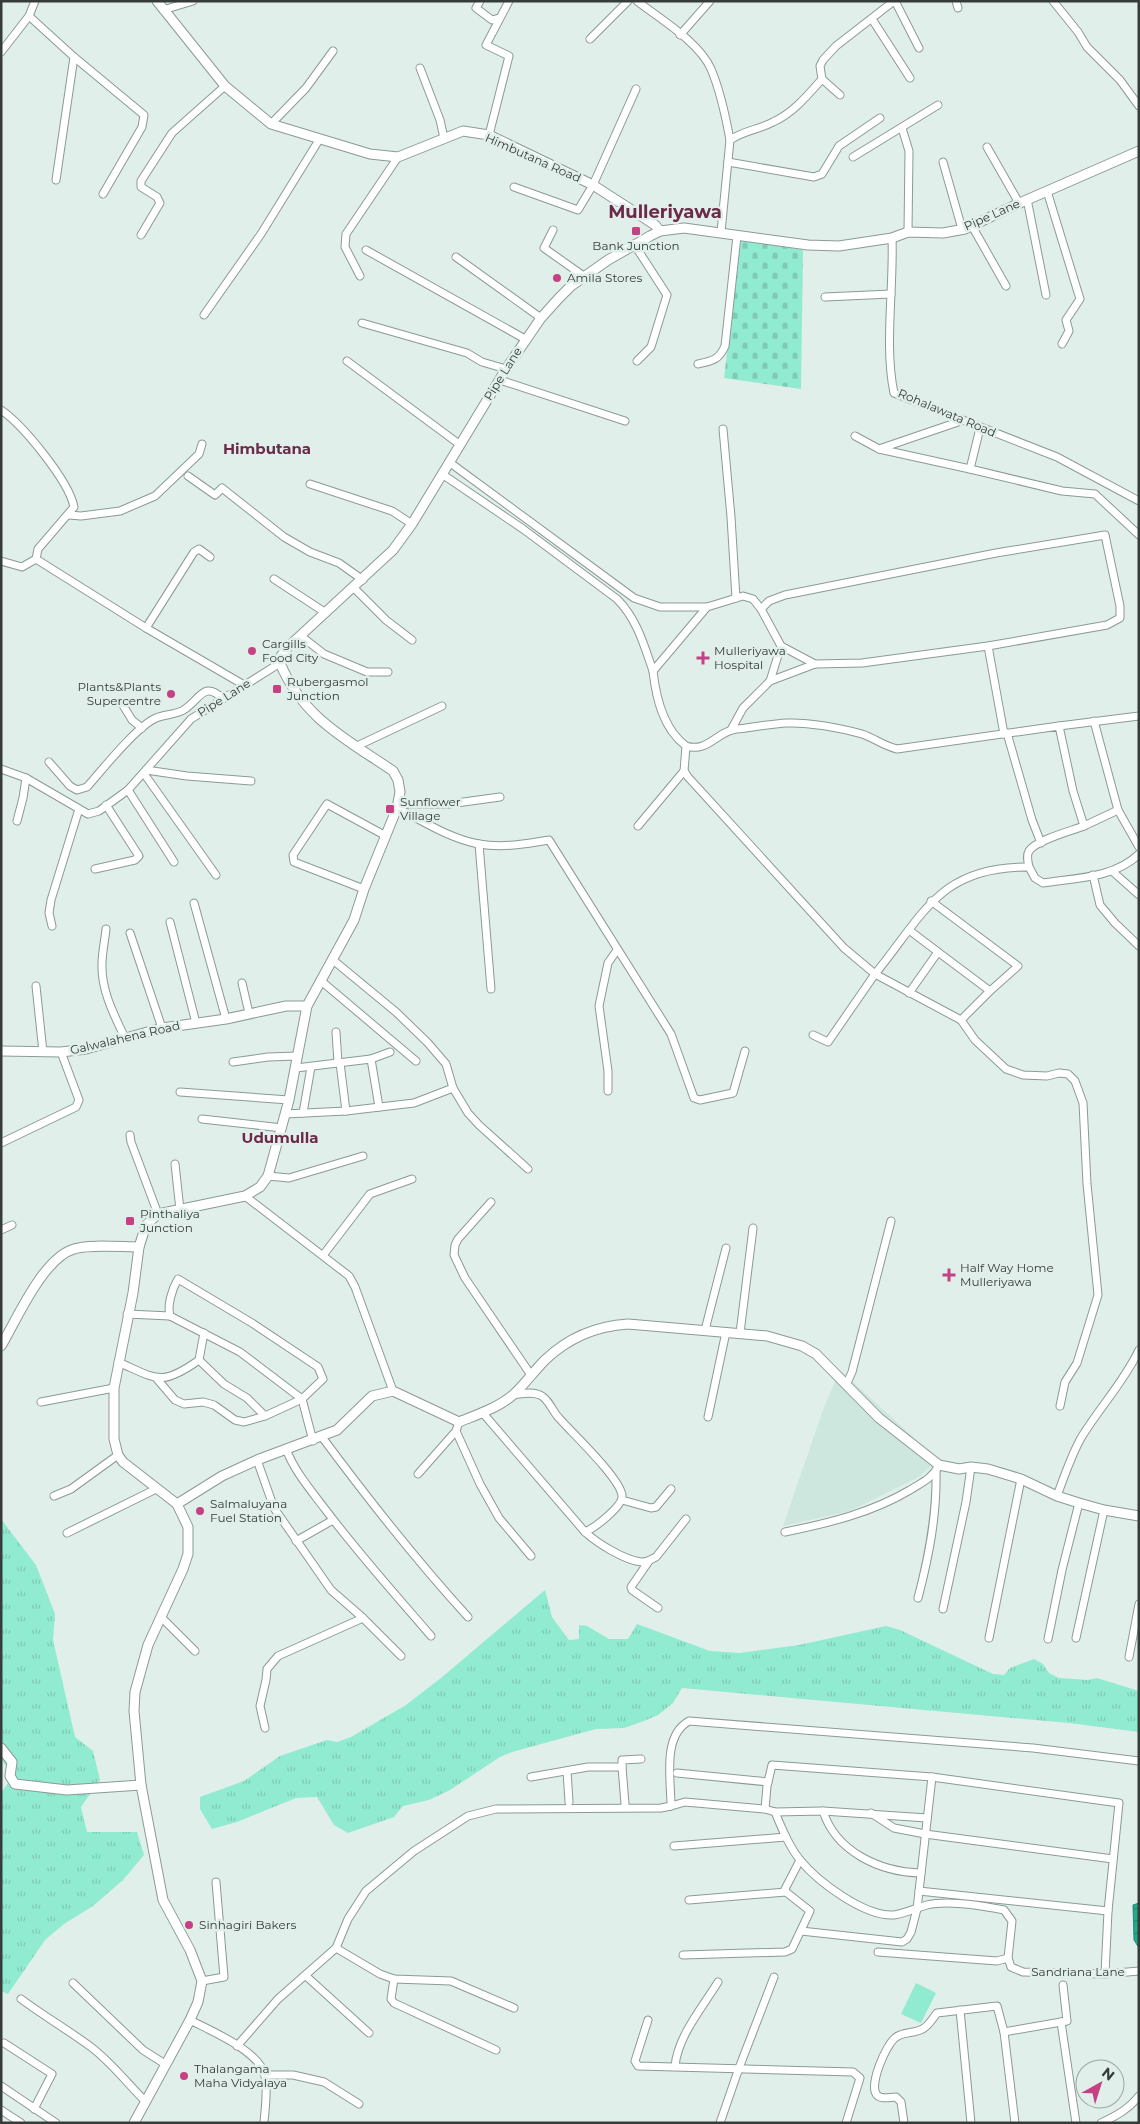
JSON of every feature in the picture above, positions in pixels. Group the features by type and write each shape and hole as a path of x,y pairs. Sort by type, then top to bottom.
{"street":[{"path":"1,52 29,16 35,1"},
{"name":"Himbutana Road","path":"157,1 224,86 271,124 370,154 398,157 463,131 489,135 611,195 655,225 660,231"},
{"path":"164,10 193,1"},
{"path":"480,1 476,8 492,20 498,18"},
{"path":"489,135 508,56 486,45 498,18 509,1"},
{"path":"590,39 628,1"},
{"path":"637,1 694,46 711,68 726,118 730,140 721,232"},
{"path":"680,35 710,1"},
{"path":"840,95 822,79 820,66 828,54 895,1 919,48"},
{"path":"1053,1 1078,32 1087,47 1120,80 1139,106"},
{"path":"29,16 144,115 142,127 103,194"},
{"path":"872,19 910,78"},
{"path":"271,124 306,88 333,51"},
{"path":"56,180 74,56"},
{"path":"420,68 440,120 444,138"},
{"path":"730,140 742,132 771,124 787,114 822,79"},
{"path":"141,235 160,203 157,197 142,187 141,181 172,133 224,86"},
{"path":"514,187 578,210 593,185 636,89"},
{"path":"853,157 938,105"},
{"path":"728,162 814,177 822,174 839,146 880,118"},
{"path":"902,128 909,151 908,232"},
{"path":"204,315 261,234 319,140"},
{"path":"987,147 1023,201 1046,295"},
{"name":"Pipe Lane","path":"79,809 88,814 99,811 128,790 191,719 280,663 282,656 301,636 393,550 412,524 459,444 525,339 541,318 558,298 585,276 634,244 660,231 684,228 808,245 839,246 892,238 908,232 943,233 967,228 1023,201 1139,151"},
{"path":"360,276 344,247 346,234 398,157"},
{"path":"943,162 967,228 1006,286"},
{"path":"1047,191 1080,299 1066,320 1069,331 1062,344"},
{"path":"553,230 544,248 585,276"},
{"path":"698,364 716,360 721,356 724,346 737,236"},
{"name":"Rohalawata Road","path":"892,238 894,271 891,294 890,338 894,393 1057,457 1139,501"},
{"path":"634,244 667,295 651,347 638,361"},
{"path":"366,250 525,339"},
{"path":"456,257 541,318"},
{"path":"825,297 891,294"},
{"path":"362,323 467,353 482,362 506,369"},
{"path":"347,361 459,444"},
{"path":"500,380 625,421"},
{"path":"1,410 10,416 52,467 72,498 74,507 70,515 38,549 36,559 26,567 1,561"},
{"path":"879,449 962,421"},
{"path":"970,469 980,428"},
{"path":"723,429 736,598"},
{"path":"855,436 879,449 1062,491 1095,494 1139,535"},
{"path":"70,515 81,516 120,510 155,496 199,454 202,444"},
{"path":"449,462 634,598 660,607 707,607 743,596 753,599 761,609 780,646 816,664"},
{"path":"442,474 523,529 617,599 627,610 640,634 653,671 656,699 678,741 686,746 703,748 731,730 788,722 827,727 863,735 897,750 1006,733 1139,716"},
{"path":"188,476 215,495 222,488 284,537 310,552 339,563 363,580"},
{"path":"310,484 392,511 412,524"},
{"path":"731,730 744,708 770,681 816,664 862,664 988,646 1107,625 1120,618 1120,606 1105,535 996,553 786,595 769,601 761,609"},
{"path":"146,628 194,552 199,549 210,557"},
{"path":"36,559 146,628 244,685"},
{"path":"274,579 326,613"},
{"path":"354,588 386,620 412,640"},
{"path":"653,671 707,607"},
{"path":"301,636 324,654 367,672 388,672"},
{"path":"770,681 780,646"},
{"path":"988,646 1006,733 1032,820 1041,842"},
{"path":"134,2123 190,2020 198,2002 202,1981 190,1950 163,1900 141,1785 134,1711 135,1692 148,1645 188,1554 188,1526 177,1504 123,1462 118,1455 114,1439 114,1388 127,1314 133,1293 139,1247 146,1225 158,1214 245,1196 260,1187 268,1176 289,1100 307,1006 354,920 364,889 397,806 400,792 398,780 393,771 357,746 334,733 321,721 298,696 280,663"},
{"path":"50,762 70,786 77,790 86,787 142,728 155,718 183,710 202,693 209,690 214,691 222,698"},
{"path":"121,702 132,720 142,728"},
{"path":"357,746 442,706"},
{"path":"1094,721 1118,810 1139,847"},
{"path":"1059,726 1073,791 1084,826"},
{"path":"638,826 684,771 686,746"},
{"path":"1,769 26,778 79,809 51,900 49,913 52,926"},
{"path":"216,875 146,775 146,770 187,776 251,781"},
{"path":"684,771 844,948 875,974 960,1020 974,1040 1006,1069 1023,1075 1046,1076 1059,1073 1068,1074 1076,1081 1083,1104 1098,1294 1077,1363 1065,1382 1060,1406"},
{"path":"17,820 24,798 26,778"},
{"path":"128,790 174,862"},
{"path":"397,806 449,804 500,797"},
{"path":"364,889 294,862 293,855 327,804 386,836"},
{"path":"95,869 136,860 139,856 106,806"},
{"path":"397,806 453,836 479,844 516,845 548,840 671,1034 694,1098 700,1100 733,1093 745,1051"},
{"path":"1118,810 1084,826 1041,842 1030,849 1027,857 1029,867 1035,878 1043,883 1093,876 1112,871 1130,863 1139,854"},
{"path":"479,844 491,988"},
{"path":"813,1034 828,1042 875,974 932,901 943,890 958,881 1003,866 1029,867"},
{"path":"1112,871 1139,895"},
{"path":"1093,876 1100,905 1115,923 1139,946"},
{"path":"932,901 1018,966 960,1020"},
{"path":"194,903 226,1019"},
{"path":"170,922 196,1022"},
{"path":"106,929 102,964 103,981 110,1006 125,1038"},
{"path":"909,930 990,991"},
{"path":"130,934 162,1028"},
{"path":"608,1091 608,1071 599,1006 608,963 617,950"},
{"path":"910,993 938,952"},
{"path":"333,960 396,1012 428,1042 446,1064 453,1088 468,1112 479,1126 528,1170"},
{"path":"320,980 416,1061"},
{"path":"242,983 249,1013"},
{"path":"36,986 43,1052"},
{"name":"Galwalahena Road","path":"1,1051 61,1052 86,1049 162,1028 226,1019 286,1006 307,1006"},
{"path":"336,1032 346,1111"},
{"path":"1,1143 76,1107 80,1100 61,1052"},
{"path":"296,1068 371,1059 390,1052"},
{"path":"232,1062 268,1057 297,1056"},
{"path":"371,1059 379,1107"},
{"path":"303,1114 311,1066"},
{"path":"285,1114 346,1111 414,1103 453,1088"},
{"path":"180,1092 289,1100"},
{"path":"202,1120 282,1128"},
{"path":"130,1134 131,1142 158,1214"},
{"path":"268,1176 289,1178 363,1156"},
{"path":"175,1164 180,1210"},
{"path":"324,1254 370,1194 412,1180"},
{"path":"245,1196 324,1254 349,1276 355,1287 393,1391 457,1426 480,1484 499,1518 531,1556"},
{"path":"491,1202 458,1239 454,1255 464,1278 531,1375"},
{"path":"847,1383 852,1372 891,1221"},
{"path":"1,1230 12,1225"},
{"path":"740,1334 753,1228"},
{"path":"1,1346 41,1277 62,1253 76,1248 139,1247"},
{"path":"705,1330 726,1248"},
{"path":"118,1362 157,1379 175,1400 184,1404 203,1402 214,1405 235,1420 244,1422 264,1416 302,1399 323,1379 318,1367 183,1280 178,1279 174,1286 168,1310 170,1316"},
{"path":"127,1314 170,1316 240,1352 302,1399 313,1441"},
{"path":"418,1474 457,1426 513,1395 546,1358 577,1337 608,1325 628,1324 767,1336 802,1346 816,1354 847,1383 879,1418 937,1468 988,1468 1079,1503 1104,1510 1139,1516"},
{"path":"708,1417 726,1332"},
{"path":"157,1379 180,1374 199,1360 204,1333"},
{"path":"1057,1496 1080,1440 1102,1406 1131,1368 1139,1350"},
{"path":"199,1360 224,1384 247,1398 264,1416"},
{"path":"41,1402 114,1388"},
{"path":"177,1504 222,1476 257,1460 313,1441 337,1430 372,1396 393,1391"},
{"path":"513,1395 531,1392 542,1396 556,1415 611,1474 622,1495 622,1500 603,1521 585,1532"},
{"path":"482,1412 585,1532 616,1553 641,1562 649,1561"},
{"path":"322,1437 420,1564 468,1617"},
{"path":"286,1449 292,1466 359,1554 431,1636"},
{"path":"54,1496 71,1490 118,1455"},
{"path":"257,1460 274,1508 296,1541 332,1590 364,1618 401,1656"},
{"path":"943,1610 966,1502 970,1467"},
{"path":"785,1532 840,1520 889,1502 928,1480 937,1468"},
{"path":"918,1598 931,1548 937,1501 937,1468"},
{"path":"989,1638 1020,1479"},
{"path":"67,1533 156,1489"},
{"path":"622,1500 651,1508 656,1507 671,1489"},
{"path":"1048,1639 1062,1570 1079,1503"},
{"path":"1076,1638 1104,1510"},
{"path":"296,1541 333,1520"},
{"path":"658,1608 635,1593 631,1587 649,1561 656,1556 686,1520"},
{"path":"1129,1657 1139,1604"},
{"path":"161,1617 194,1651"},
{"path":"265,1728 260,1706 269,1666 278,1656 364,1618"},
{"path":"671,1806 671,1744 682,1725 690,1721 1033,1748 1139,1761"},
{"path":"1,1748 12,1762 10,1776 15,1784 67,1790 141,1785"},
{"path":"624,1804 622,1760 641,1760"},
{"path":"766,1809 768,1782 772,1765 932,1777 1119,1803 1108,1911 1105,1974"},
{"path":"531,1777 588,1767 622,1767"},
{"path":"567,1771 568,1802"},
{"path":"677,1772 768,1782"},
{"path":"801,1931 902,1942 908,1939 917,1910 924,1834 932,1777"},
{"path":"237,2046 278,1999 336,1948 348,1919 366,1891 414,1851 468,1816 496,1809 661,1808 685,1802 766,1809 775,1812 871,1813 927,1818"},
{"path":"775,1812 786,1837 800,1860 818,1878 842,1897 868,1909 893,1915 917,1910 929,1905 980,1905 1004,1910 1012,1922 1008,1958 997,1961 878,1952"},
{"path":"823,1812 827,1824 849,1850 874,1865 907,1873 920,1873"},
{"path":"871,1813 894,1828 924,1834 1113,1859"},
{"path":"674,1846 786,1837"},
{"path":"786,1892 785,1889 800,1860"},
{"path":"202,1981 224,1977 216,1882"},
{"path":"683,1956 788,1952 801,1931 810,1911 786,1892 690,1900"},
{"path":"919,1892 1108,1911"},
{"path":"336,1948 380,1974 394,1978 450,1981 514,2008"},
{"name":"Sandriana Lane","path":"1008,1958 1011,1967 1023,1972 1105,1974 1139,1971"},
{"path":"306,1976 369,2033"},
{"path":"720,2123 774,1977"},
{"path":"394,1978 391,1999 394,2003 496,2050"},
{"path":"675,2066 677,2053 688,2030 718,1982"},
{"path":"73,1983 143,2050 165,2064"},
{"path":"1004,2032 1067,2021 1063,1986"},
{"path":"21,1999 91,2047 145,2101"},
{"path":"904,2123 901,2102 896,2097 882,2098 876,2095 873,2088 875,2077 891,2042 896,2036 924,2030 938,2013 997,2006 1004,2032 1015,2123"},
{"path":"960,2010 970,2123"},
{"path":"190,2020 237,2046 259,2062 265,2075 267,2092 264,2123"},
{"path":"648,2020 635,2061 638,2066 853,2072 860,2078 846,2123"},
{"path":"1061,2022 1076,2123"},
{"path":"4,2043 52,2074 34,2108"},
{"path":"265,2075 293,2075 324,2082 359,2104"},
{"path":"1,2086 56,2123"},
{"path":"1102,2123 1120,2114 1134,2103 1139,2096"},
{"path":"1,2110 22,2123"}],"shaded area":[{"path":"840,1370 938,1460 919,1477 850,1511 783,1526 823,1410"}],"green space":[{"path":"741,240 803,250 801,389 724,378"},
{"path":"1,1519 36,1565 55,1614 53,1640 75,1737 93,1751 100,1780 81,1807 87,1832 137,1832 144,1855 123,1880 93,1906 64,1924 45,1940 8,1994 1,1991 1,1793 13,1776 1,1759"},
{"path":"545,1590 552,1617 569,1640 579,1639 579,1625 587,1626 609,1639 628,1639 637,1624 710,1651 739,1653 799,1645 886,1626 900,1630 993,1674 1004,1675 1010,1668 1034,1659 1043,1664 1049,1673 1059,1678 1088,1680 1097,1678 1139,1691 1139,1732 1069,1723 682,1688 673,1703 658,1715 624,1728 596,1729 512,1752 500,1757 450,1790 429,1800 403,1806 394,1817 348,1833 334,1825 317,1797 296,1798 237,1822 212,1829 200,1809 200,1797 244,1781 280,1756 327,1740 337,1742 351,1737 406,1705 441,1678"},
{"path":"916,1983 936,1993 921,2023 901,2014"}],"water":[{"path":"1139,1903 1139,1948 1134,1940 1133,1905"}],"place":[{"name":"Bank Junction","path":"636,231"},
{"name":"Amila Stores","path":"557,278"},
{"name":"Cargills Food City","path":"252,651"},
{"name":"Mulleriyawa Hospital","path":"703,658"},
{"name":"Rubergasmol Junction","path":"277,689"},
{"name":"Plants&Plants Supercentre","path":"171,694"},
{"name":"Sunflower Village","path":"390,809"},
{"name":"Pinthaliya Junction","path":"130,1221"},
{"name":"Half Way Home Mulleriyawa","path":"949,1275"},
{"name":"Salmaluyana Fuel Station","path":"200,1511"},
{"name":"Sinhagiri Bakers","path":"189,1925"},
{"name":"Thalangama Maha Vidyalaya","path":"184,2076"}],"district":[{"name":"Mulleriyawa","path":"665,212"},
{"name":"Himbutana","path":"267,449"},
{"name":"Udumulla","path":"280,1138"}]}
